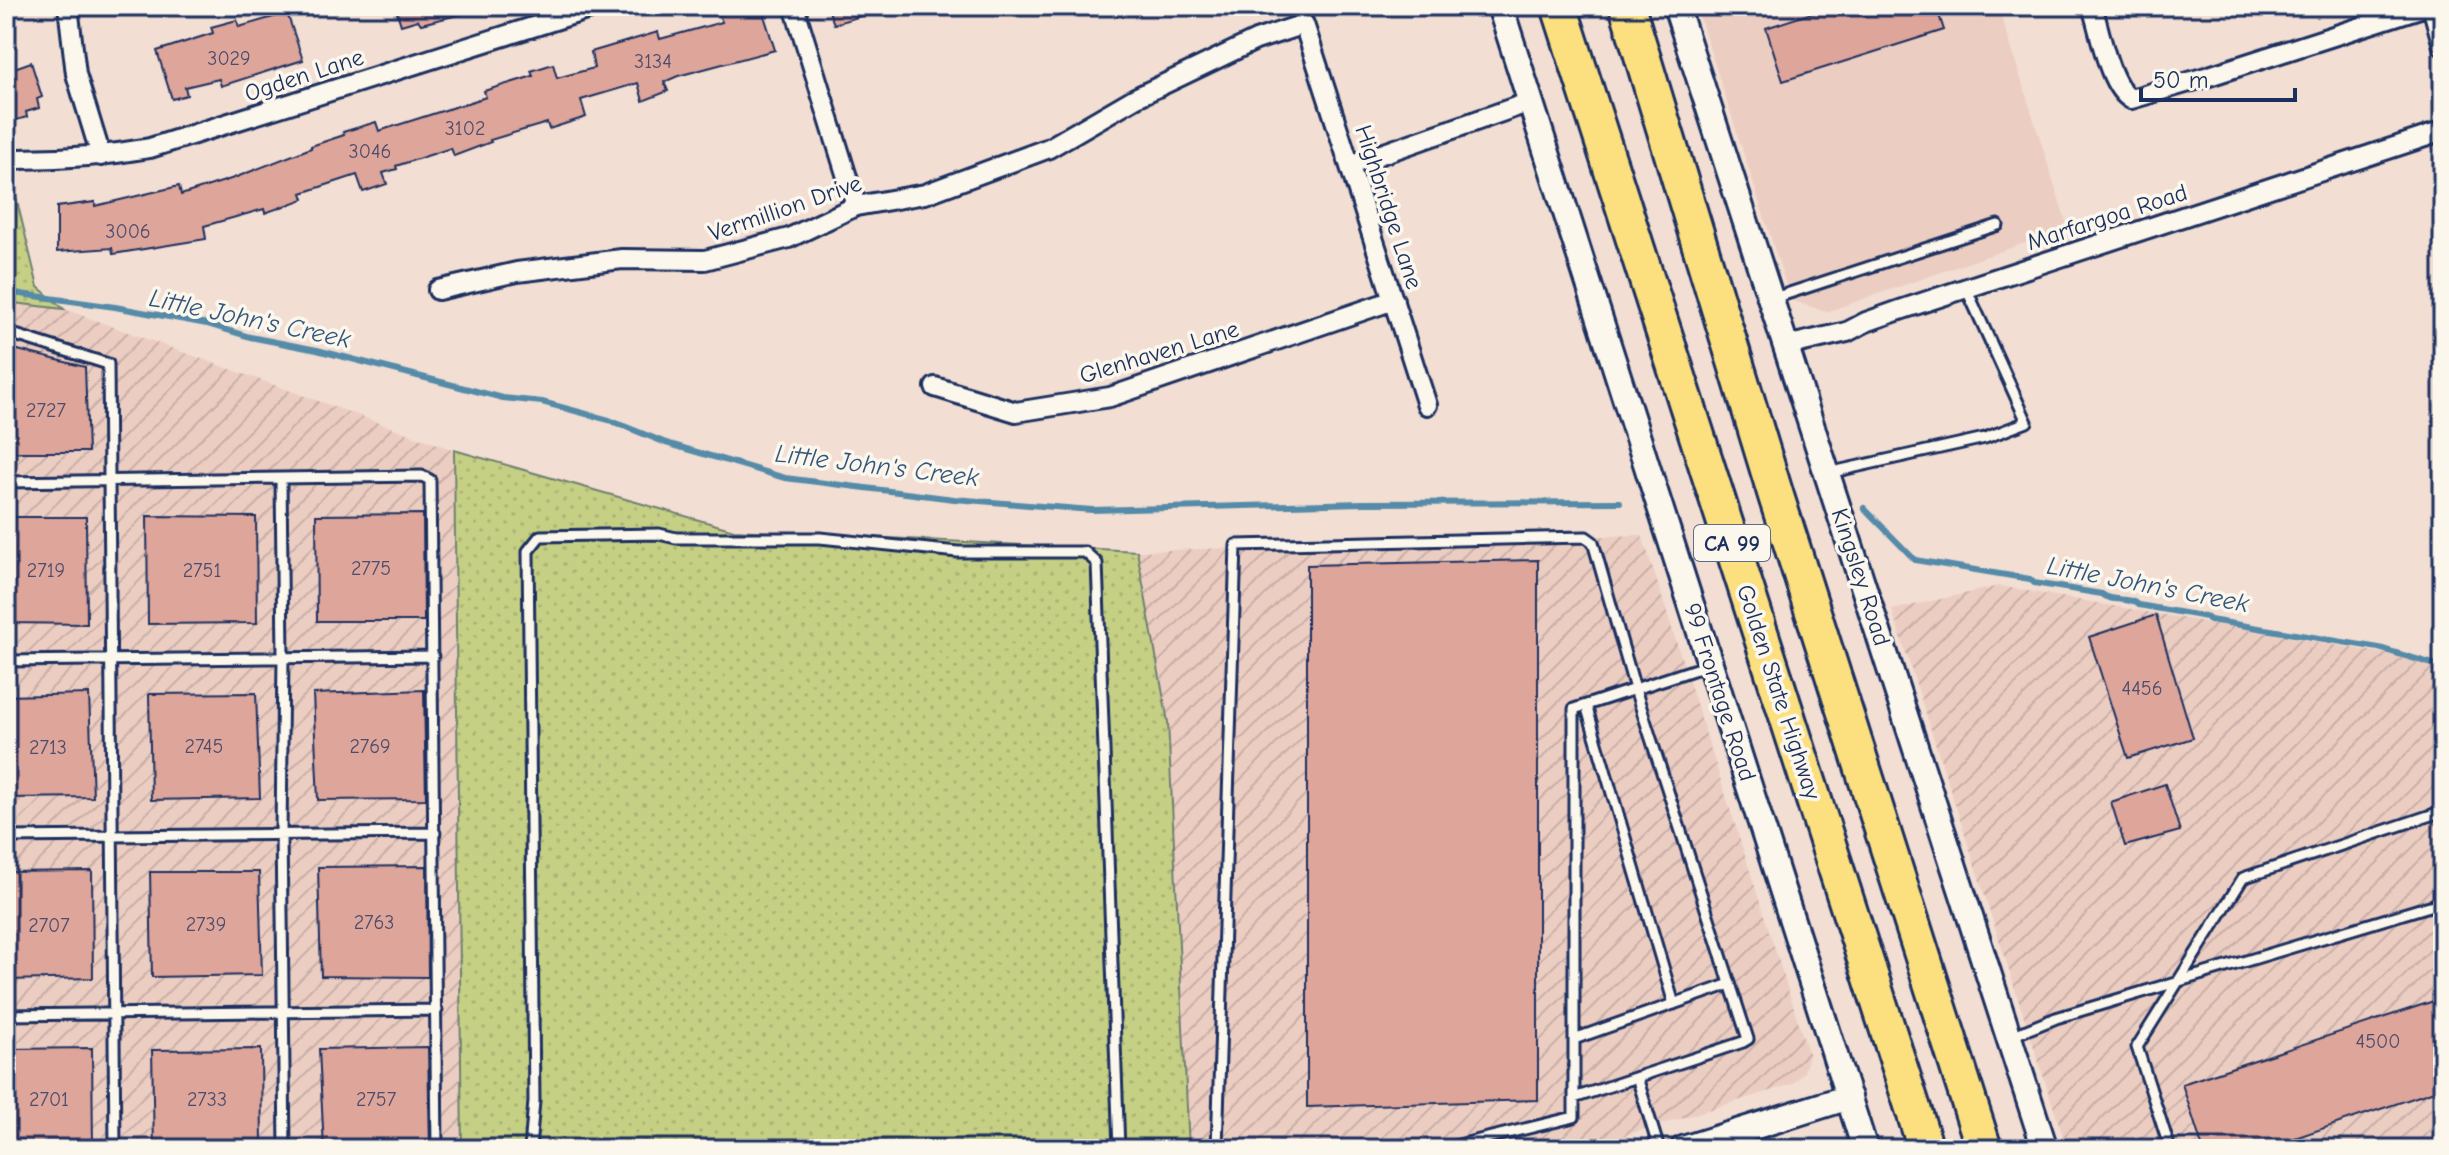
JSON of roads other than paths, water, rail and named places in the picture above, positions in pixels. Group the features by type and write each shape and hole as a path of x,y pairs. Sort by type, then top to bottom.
{"highway":[{"name":"Golden State Highway","path":"1559,6 1926,1149"},
{"name":"CA 99","path":"1627,6 1776,496 1984,1149"}],"street":[{"path":"68,6 76,74 101,156"},
{"name":"Ogden Lane","path":"18,159 101,156 150,148 599,6"},
{"path":"794,6 856,206"},
{"name":"99 Frontage Road","path":"1500,6 1865,1149"},
{"name":"Kingsley Road","path":"1676,6 2045,1149"},
{"path":"2092,6 2115,82 2122,94 2131,99 2429,6 2443,46"},
{"name":"Vermillion Drive","path":"438,290 517,272 622,259 705,260 789,238 856,206 925,194 1049,148 1135,98 1256,40 1304,24"},
{"name":"Highbridge Lane","path":"1304,24 1427,405"},
{"path":"1350,165 1530,102"},
{"name":"Marfargoa Road","path":"1786,346 1847,332 1866,322 1966,288 2443,131"},
{"name":"Glenhaven Lane","path":"935,387 1016,412 1110,397 1394,300"},
{"path":"1683,1149 1849,1097"}],"lane":[{"path":"1734,6 1739,10 1750,6"},
{"path":"1771,299 1998,225"},
{"path":"1827,473 1985,438 2027,422 1966,288"},
{"path":"6,332 108,364 115,1149"},
{"path":"6,482 422,476 430,480 437,1149"},
{"path":"281,479 285,1149"},
{"path":"530,1149 534,1101 528,551 540,536 659,534 676,538 820,538 958,552 1085,552 1097,563 1119,1149"},
{"path":"1217,1149 1236,545 1586,537 1593,542 1635,689 1748,1039 1574,1098"},
{"path":"6,661 433,656"},
{"path":"1442,1149 1574,1117 1574,709 1711,664"},
{"path":"1586,705 1674,1004"},
{"path":"2170,1149 2137,1047 2243,878 2443,811"},
{"path":"6,837 435,833"},
{"path":"2009,1037 2056,1018 2443,902"},
{"path":"1574,1039 1730,984"},
{"path":"6,1015 437,1010"},
{"path":"1637,1077 1659,1149"}],"waterway":[{"name":"Little John's Creek","path":"6,292 207,324 503,398 542,402 609,420 666,443 785,478 954,499 1092,510 1363,503 1620,502"},
{"name":"Little John's Creek","path":"1864,508 1915,560 2030,579 2034,583 2102,594 2210,620 2379,648 2443,667"}]}
